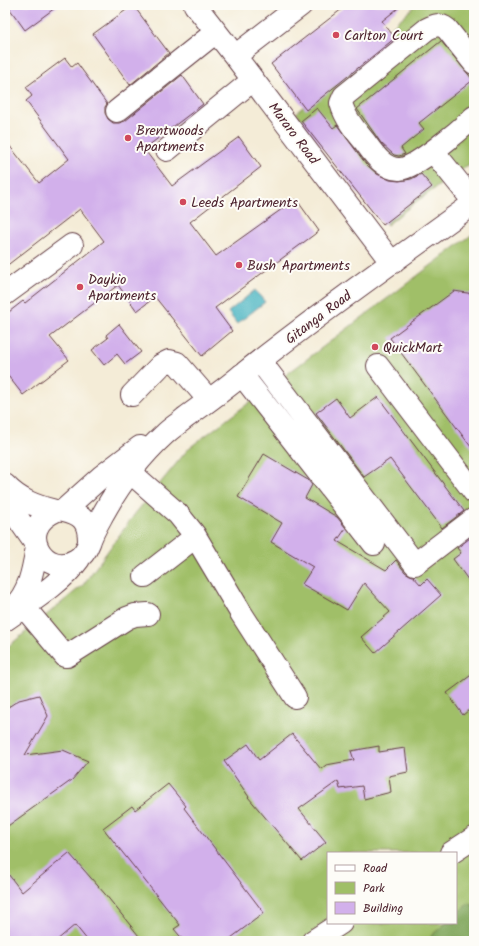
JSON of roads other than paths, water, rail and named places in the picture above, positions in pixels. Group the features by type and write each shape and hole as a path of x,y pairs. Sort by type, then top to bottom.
{"main road":[{"name":"Mararo Road","path":"195,5 392,262"},
{"path":"235,56 301,5"},
{"path":"471,128 409,167 399,169 384,164 375,156 348,119 341,103 344,96 427,29 436,25 442,25 447,29 474,63"},
{"path":"118,111 216,32"},
{"path":"167,150 253,80"},
{"path":"433,151 474,203"},
{"name":"Gitanga Road","path":"14,611 39,596 74,566 85,549 114,494 130,472 165,434 392,262 474,203"},
{"path":"5,294 72,245"},
{"path":"132,395 161,365 169,361 177,363 209,400"},
{"path":"260,361 415,564 474,519"},
{"path":"378,366 474,492"},
{"path":"242,375 374,544"},
{"name":"Gitanga Road","path":"14,611 17,604 26,592 31,580 36,545 35,534 41,520 47,514 59,510 151,439 165,434"},
{"path":"130,472 178,514 195,537 294,697"},
{"path":"5,484 22,499 34,506 73,512 80,516 86,523 89,532 85,549 74,562 56,564 48,560 41,555 36,545 5,500"},
{"path":"145,576 195,537"},
{"path":"5,620 14,611 65,656 67,656 127,618 135,615 148,614"},
{"path":"453,852 474,838"},
{"path":"313,941 339,924"}],"water":[{"path":"255,290 265,302 237,324 228,312"}],"place":[{"name":"Carlton Court","path":"336,35"},
{"name":"Brentwoods Apartments","path":"128,138"},
{"name":"Leeds Apartments","path":"183,202"},
{"name":"Bush Apartments","path":"239,265"},
{"name":"Daykio Apartments","path":"80,287"},
{"name":"QuickMart","path":"375,347"}]}
